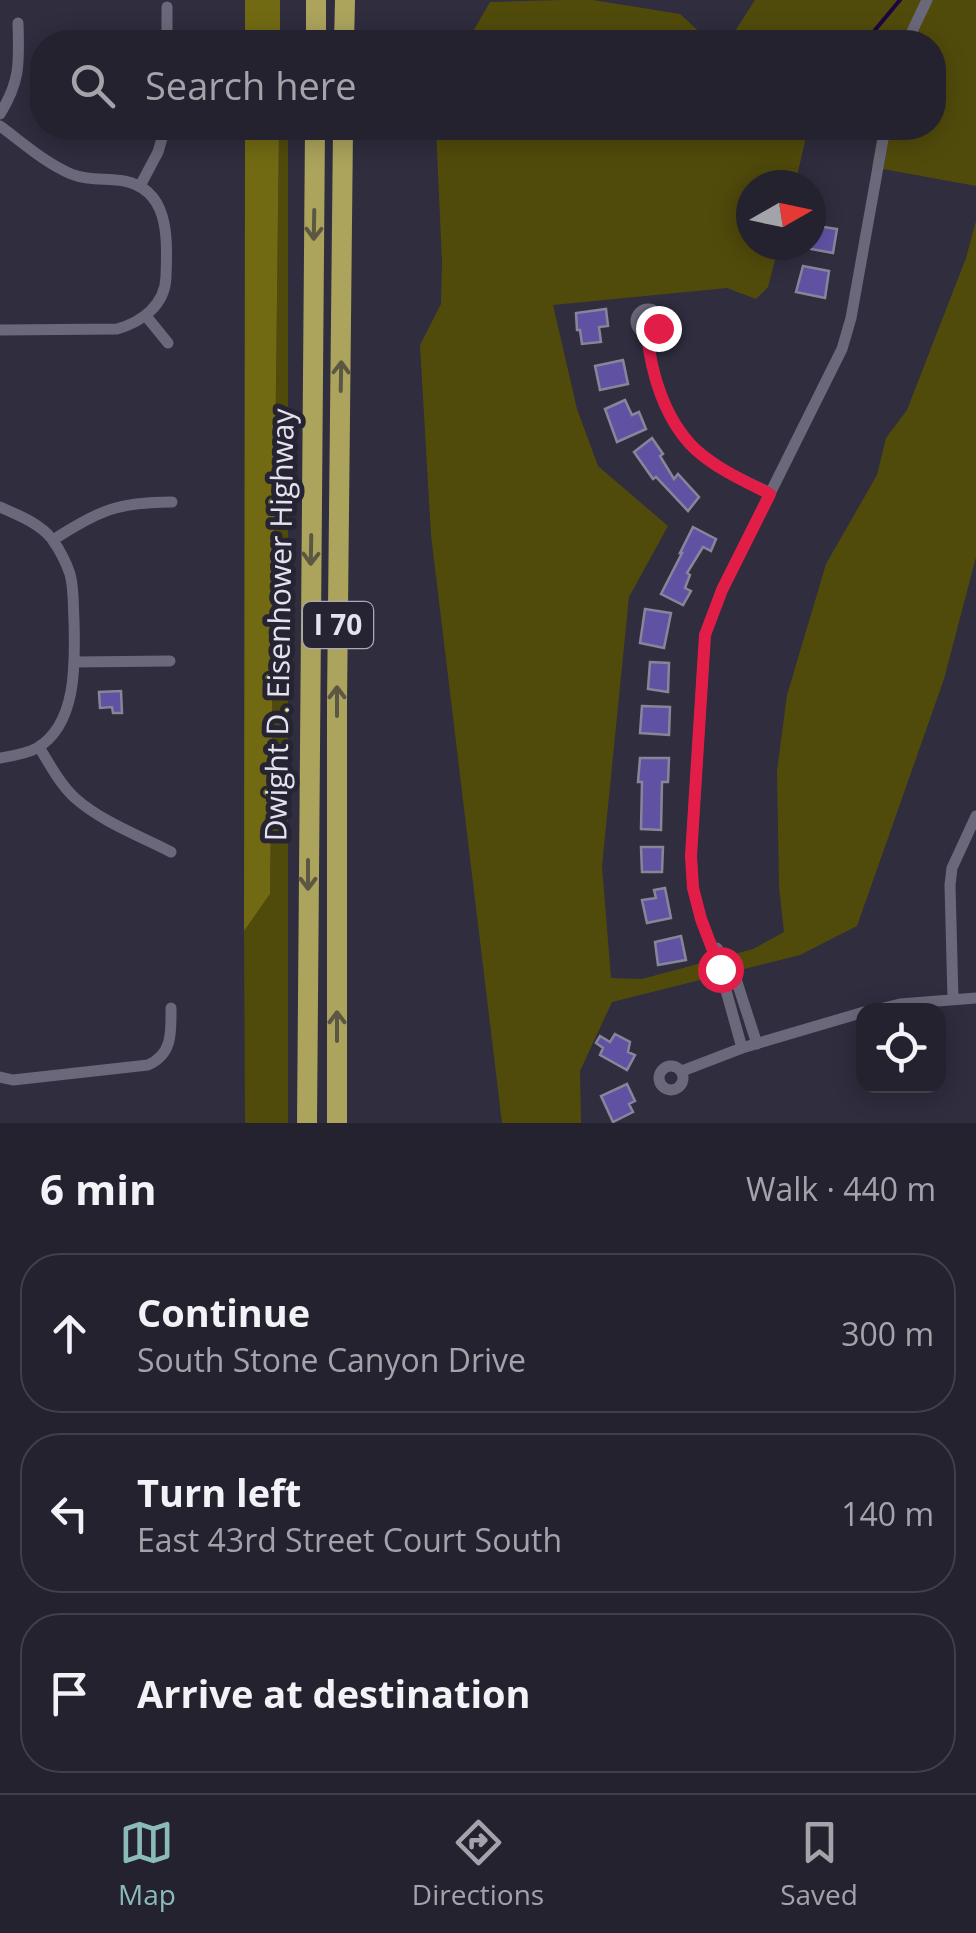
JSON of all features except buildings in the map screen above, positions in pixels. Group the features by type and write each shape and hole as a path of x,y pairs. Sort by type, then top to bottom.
{"highway":[{"path":"316,0 316,30"},
{"path":"344,30 345,0"},
{"name":"Dwight D. Eisenhower Highway","path":"307,1123 315,140"},
{"name":"Dwight D. Eisenhower Highway","path":"338,1123 337,704 344,140"}],"street":[{"path":"913,30 927,0"},
{"path":"166,7 167,30"},
{"path":"0,114 16,84 18,24"},
{"path":"0,126 72,174 140,186 160,208 167,234 166,284 161,298 134,325 117,330 0,330"},
{"path":"140,186 162,140"},
{"path":"742,1048 693,888 691,856 705,635 722,590 842,349 883,140"},
{"path":"146,316 168,343"},
{"path":"647,333 662,398 679,430 696,449 728,472 770,494"},
{"path":"53,540 104,510 172,502"},
{"path":"0,506 33,522 53,540 70,574 76,662 70,700 62,718 39,747 0,758"},
{"path":"76,662 170,661"},
{"path":"39,747 59,780 76,798 94,812 170,852"},
{"path":"954,999 952,868 976,816"},
{"path":"708,937 735,976 757,1044"},
{"path":"911,1003 976,998"},
{"path":"0,1078 12,1080 155,1062 168,1044 171,1008"},
{"path":"682,1072 742,1048 856,1015"}],"shaded area":[{"path":"245,0 280,0 280,30 245,30"},
{"path":"593,0 680,14 697,30 474,30 490,2"},
{"path":"755,0 976,0 976,186 872,167 877,140 946,140 946,30 736,30"},
{"path":"245,140 279,140 270,894 244,931"},
{"path":"279,140 288,140 288,1123 245,1123 244,931 270,894"},
{"path":"437,140 805,140 798,170 736,170 736,260 775,260 768,287 756,299 727,288 553,305 577,409 598,466 668,526 629,597 602,866 611,978 642,979 753,949 784,932 779,887 777,771 787,695 826,564 877,475 886,438 907,410 966,258 976,221 976,557 944,679 857,926 800,955 612,1002 580,1071 581,1123 502,1123 431,535 420,345 441,304"}],"waterway":[{"path":"875,30 900,0"}],"route":[{"path":"658,328 647,333 648,348 662,398 679,430 696,449 728,472 770,494 722,590 705,635 691,856 693,888 720,969"}]}
